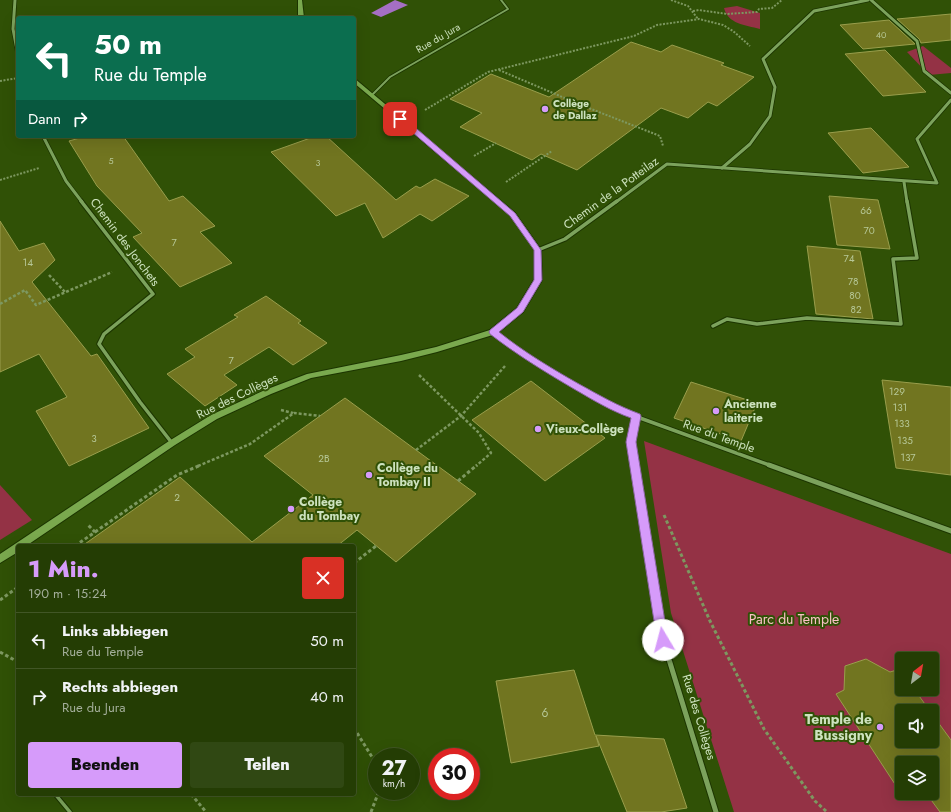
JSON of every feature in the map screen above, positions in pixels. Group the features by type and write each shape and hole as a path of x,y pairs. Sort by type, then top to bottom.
{"street":[{"path":"15,0 13,29 16,45"},
{"path":"300,0 301,16"},
{"path":"722,168 750,144 770,116 775,87 763,59 814,11 869,0 917,41 924,71 951,93"},
{"path":"356,82 513,214 538,250 538,280 520,310 493,332"},
{"name":"Chemin de la Potteilaz","path":"538,250 565,239 667,164 937,184 917,139 951,100"},
{"name":"Chemin des Jonchets","path":"44,138 66,181 154,294 104,334 99,344 140,402 172,443"},
{"path":"713,326 727,319 757,324 807,318 901,324 893,259 917,258 904,182"},
{"name":"Rue du Temple","path":"493,332 518,351 618,410 951,531"},
{"name":"Rue des Collèges","path":"21,544 172,443 214,417 268,392 310,376 401,358 493,332"},
{"name":"Rue des Collèges","path":"636,416 631,442 663,640 716,812"},
{"name":"Rue des Collèges","path":"0,559 16,547"}],"lane":[{"name":"Rue du Jura","path":"372,95 390,77 508,9 501,0"},
{"path":"57,796 70,812"}],"path":[{"path":"671,0 688,6 699,19"},
{"path":"693,12 699,10 715,14 757,12 759,9 768,10 782,0"},
{"path":"425,110 488,72 634,36 657,25 699,19 722,25 733,31 763,59"},
{"path":"498,70 581,106 660,136 667,164"},
{"path":"0,81 16,78"},
{"path":"470,158 496,143"},
{"path":"511,179 552,151"},
{"path":"0,180 56,162"},
{"path":"0,304 25,290 36,305 130,264"},
{"path":"49,275 65,292"},
{"path":"416,450 461,416 518,351"},
{"path":"401,358 478,433 491,453 458,480"},
{"path":"95,532 177,475 250,444 294,413 320,416"},
{"path":"662,511 666,517 710,621 764,729 815,801 827,812"},
{"path":"356,561 376,546"},
{"path":"0,600 16,588"},
{"path":"0,652 16,661"},
{"path":"356,731 368,751"},
{"path":"193,796 206,812"},
{"path":"371,812 376,800"}],"green space":[{"path":"737,6 760,13 760,29 743,25 733,21 729,17 724,8"},
{"path":"923,46 951,68 951,73 929,75 907,52"},
{"name":"Parc du Temple","path":"644,441 951,554 951,812 734,812 671,613"},
{"path":"0,485 32,520 0,540"}],"shaded area":[{"path":"395,0 408,5 381,17 371,13"}],"building":[{"path":"951,14 951,40 921,43 919,39 897,19"},
{"path":"889,20 915,44 863,49 840,25"},
{"name":"Collège de Dallaz","path":"631,42 661,52 672,45 724,63 721,65 754,77 717,106 708,102 688,118 661,108 577,170 541,154 532,160 460,127 482,113 450,99 491,74 549,97"},
{"path":"885,50 926,92 883,96 845,54"},
{"path":"871,128 909,167 863,173 828,133"},
{"path":"80,138 124,138 169,201 183,196 215,226 200,232 232,263 180,287 133,237 142,233 97,186 69,141"},
{"path":"310,138 328,138 396,200 416,186 420,188 435,179 469,196 432,221 420,214 383,238 365,203 336,216 271,152"},
{"path":"829,196 878,200 890,249 837,245"},
{"path":"0,221 19,251 44,243 55,260 32,282 91,356 97,354 149,428 69,466 36,411 67,397 39,354 0,372"},
{"path":"807,246 860,251 873,319 816,314"},
{"path":"266,296 301,321 298,323 327,343 293,365 269,347 224,375 237,385 205,406 167,374 195,357 185,349 238,317 234,315"},
{"path":"882,380 951,387 951,475 896,468"},
{"name":"Vieux-Collège","path":"531,381 605,438 545,481 472,420"},
{"name":"Ancienne laiterie","path":"691,382 757,403 741,441 674,418"},
{"name":"Collège du Tombay II","path":"345,398 476,494 396,562 357,530 340,544 85,544 180,477 252,542 313,495 264,456"},
{"name":"Temple de Bussigny","path":"866,659 890,672 895,670 895,696 919,696 925,704 895,704 895,748 939,748 939,724 951,740 951,812 940,812 931,800 939,800 939,756 895,756 895,784 836,694 844,690 845,666"},
{"path":"574,670 595,735 664,739 687,808 661,812 627,812 596,736 599,746 511,763 496,681"}],"place":[{"name":"Collège de Dallaz","path":"545,109"},
{"name":"Ancienne laiterie","path":"716,411"},
{"name":"Vieux-Collège","path":"538,429"},
{"name":"Collège du Tombay II","path":"369,475"},
{"name":"Collège du Tombay","path":"291,509"},
{"name":"Temple de Bussigny","path":"880,727"}],"route":[{"path":"400,119 513,214 538,250 538,280 520,310 493,332 518,351 557,375 618,410 636,416 631,442 663,640"}]}
